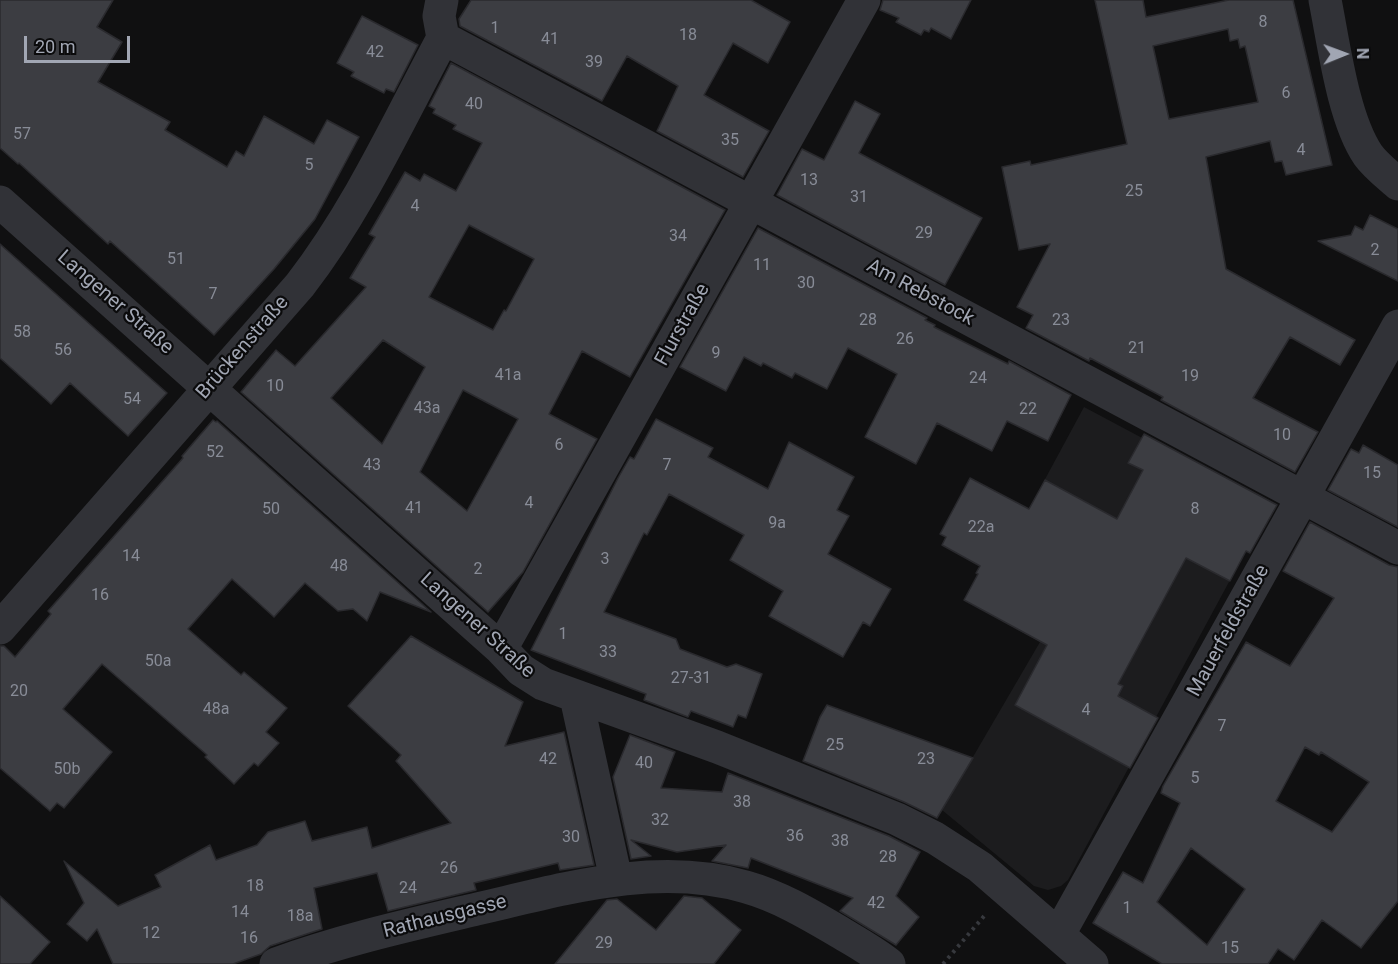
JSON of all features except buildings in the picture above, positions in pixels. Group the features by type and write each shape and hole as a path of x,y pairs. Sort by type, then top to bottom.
{"street":[{"path":"442,0 440,16 443,38"},
{"name":"Flurstraße","path":"501,649 864,0"},
{"path":"1325,0 1348,110 1359,141 1370,158 1398,184"},
{"name":"Am Rebstock","path":"443,38 1398,548"},
{"name":"Brückenstraße","path":"0,628 300,285 351,212 443,38"},
{"name":"Langener Straße","path":"0,202 531,678 576,697 717,747 897,819 935,838 980,867 1092,964"},
{"name":"Mauerfeldstraße","path":"1059,934 1398,326"},
{"path":"576,697 616,879"},
{"name":"Rathausgasse","path":"276,964 318,949 402,926 616,879 677,876 745,886 774,897 812,916 889,964"}],"path":[{"path":"943,964 987,913"}],"shaded area":[{"path":"1084,407 1270,506 1068,880 1061,886 1048,890 1034,886 942,810 1040,642 976,607"}]}
